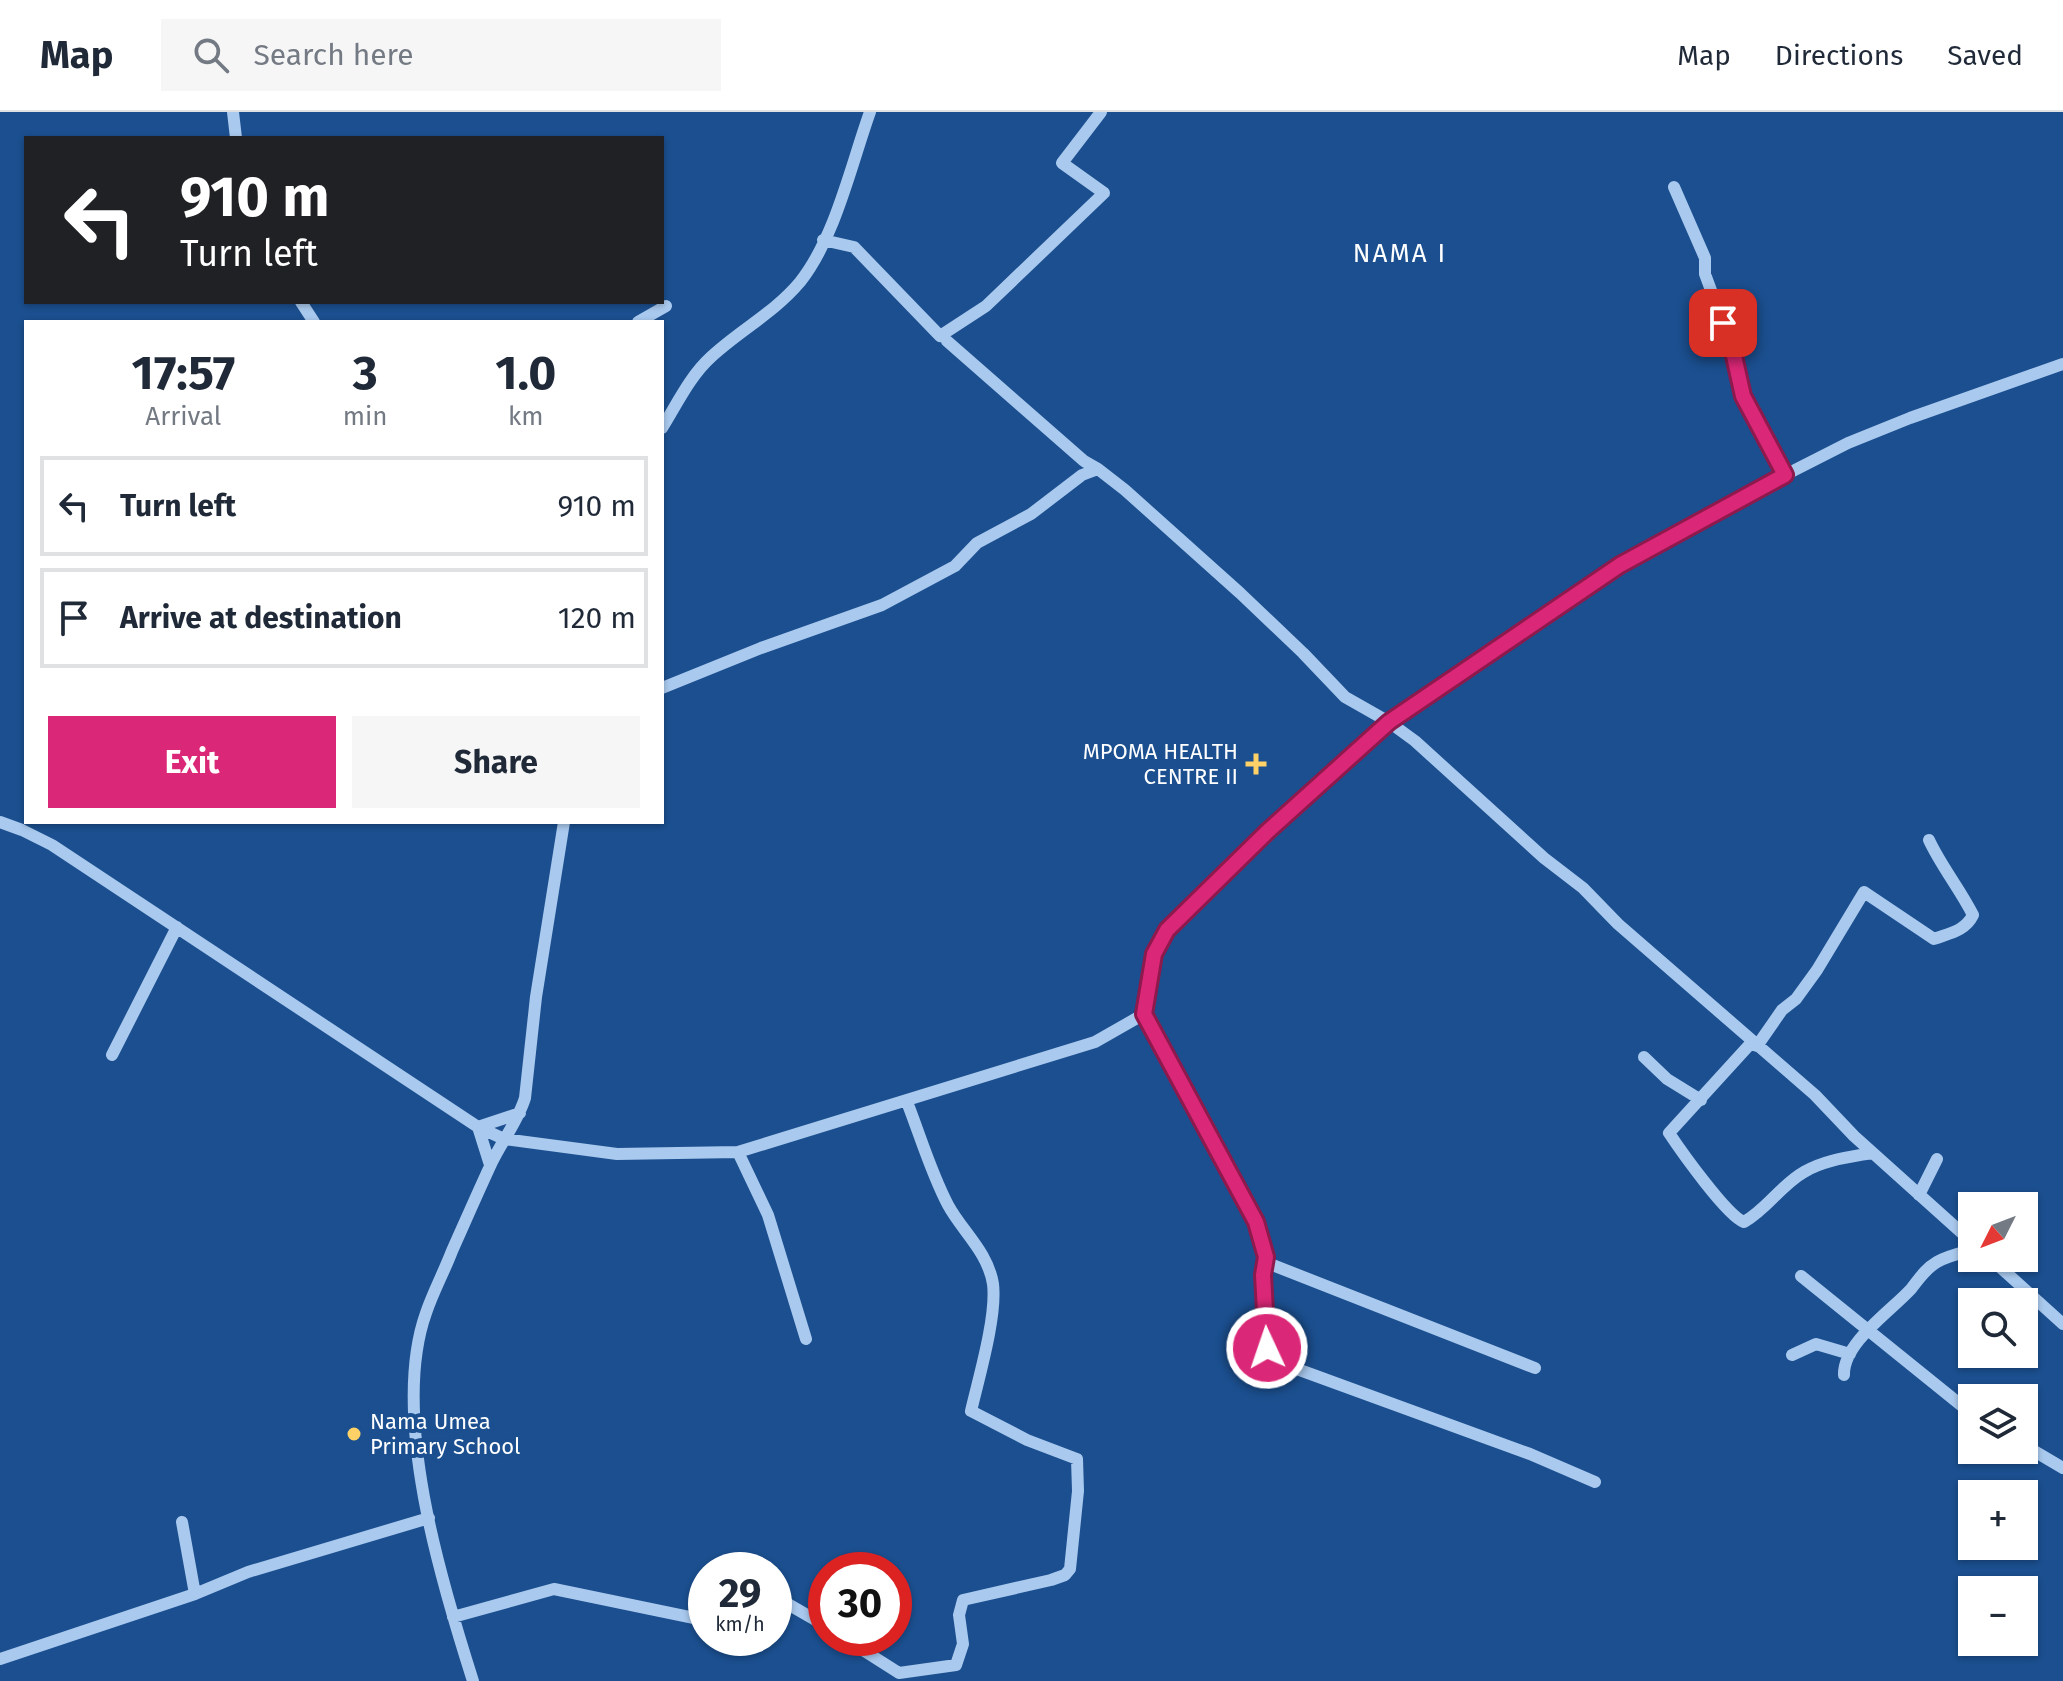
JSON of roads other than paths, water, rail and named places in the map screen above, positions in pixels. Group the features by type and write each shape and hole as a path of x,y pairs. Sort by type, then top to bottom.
{"street":[{"path":"233,112 236,136"},
{"path":"664,425 689,383 708,359 783,300 812,264 870,112"},
{"path":"823,240 854,247 940,336 986,306 1104,193 1062,163 1101,112"},
{"path":"1674,187 1705,258 1705,274 1732,347 1743,396 1785,475"},
{"path":"642,320 666,306"},
{"path":"947,341 1084,461 1125,490 1240,593 1345,697 1415,741 1544,858 1583,888 1618,924 1815,1095 1872,1153 1958,1230"},
{"path":"1595,1482 1530,1454 1286,1365 1267,1348 1265,1262 1256,1222 1144,1014 1154,954 1167,930 1268,831 1389,722 1620,565 1848,443 2063,364"},
{"path":"664,687 761,648 882,605 955,566 977,543 1031,514 1082,475 1098,469"},
{"path":"0,822 38,837 478,1127 504,1139 617,1154 738,1152 1095,1042 1144,1014"},
{"path":"473,1681 442,1584 429,1518 415,1434 415,1357 425,1314 490,1165 520,1113 525,1098 536,997 564,824"},
{"path":"1872,1153 1820,1164 1804,1172 1763,1210 1744,1222 1732,1215 1669,1133 1782,1010 1796,999 1864,892 1934,939 1961,930 1969,923 1973,915 1929,840"},
{"path":"112,1055 177,927"},
{"path":"1644,1057 1667,1079 1701,1100"},
{"path":"872,1656 899,1673 956,1665 963,1644 959,1615 963,1600 1051,1580 1065,1575 1070,1569 1078,1491 1077,1459 1027,1440 971,1411 988,1336 993,1285 972,1238 947,1202 907,1102"},
{"path":"478,1127 520,1113"},
{"path":"478,1127 490,1165"},
{"path":"738,1152 768,1215 806,1339"},
{"path":"1919,1195 1937,1159"},
{"path":"1844,1375 1843,1365 1868,1331 1935,1263 1958,1255"},
{"path":"1265,1262 1535,1368"},
{"path":"2005,1272 2063,1324"},
{"path":"1801,1276 1958,1403"},
{"path":"1792,1355 1816,1344 1850,1354"},
{"path":"2038,1453 2063,1468"},
{"path":"0,1659 195,1594 248,1572 429,1518"},
{"path":"182,1522 195,1594"},
{"path":"453,1617 554,1589 688,1617"}],"place":[{"name":"MPOMA HEALTH CENTRE II","path":"1256,764"},
{"name":"Nama Umea Primary School","path":"354,1434"}],"district":[{"name":"NAMA I","path":"1400,253"}]}
